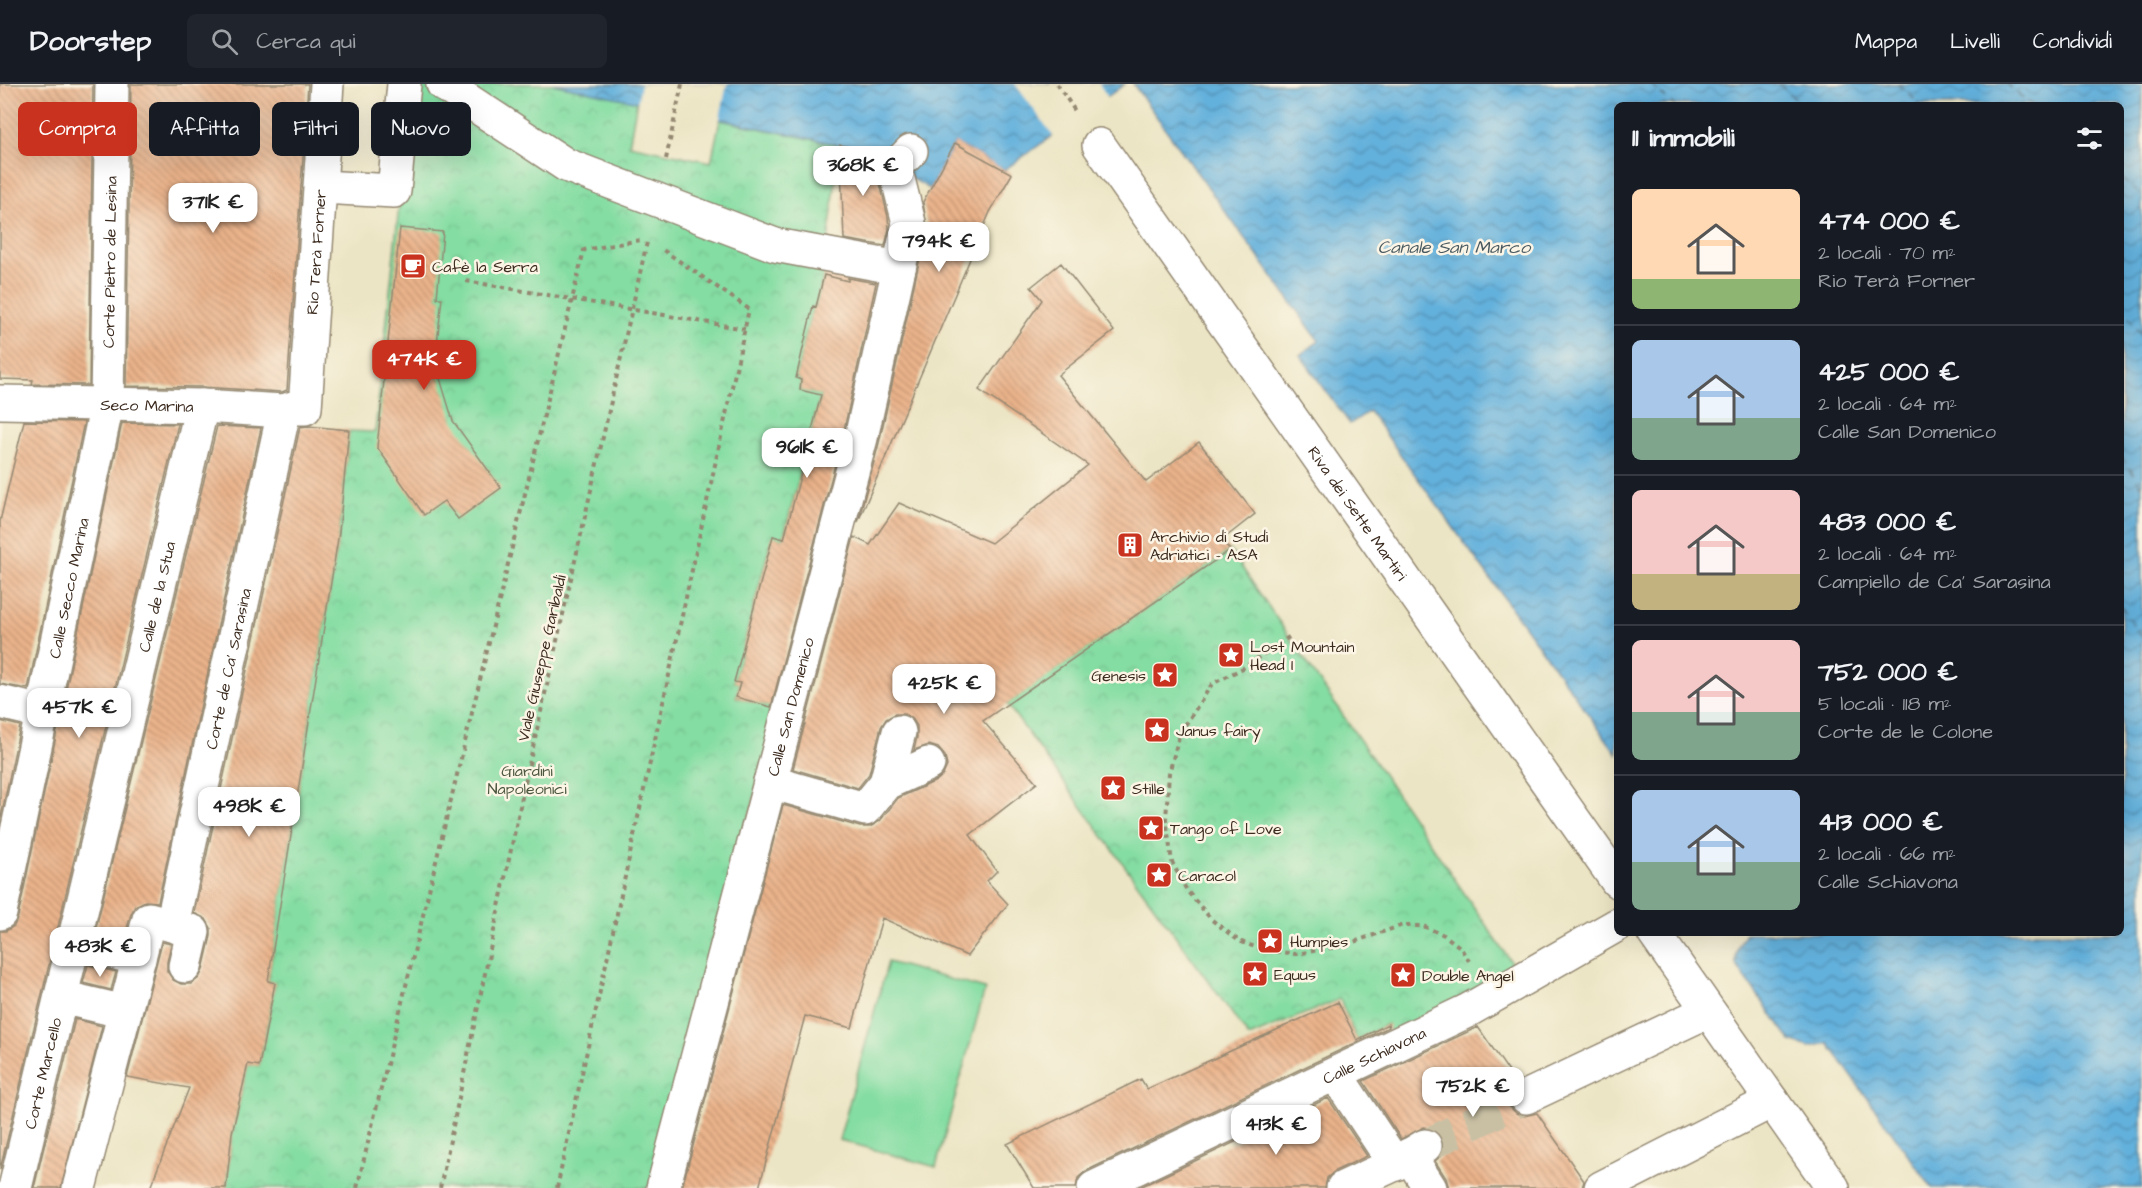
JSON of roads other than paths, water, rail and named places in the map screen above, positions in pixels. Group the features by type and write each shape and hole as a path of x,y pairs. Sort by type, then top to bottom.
{"street":[{"name":"Corte Pietro de Lesina","path":"107,404 112,84"},
{"name":"Rio Terà Forner","path":"289,409 306,408 327,84"},
{"path":"321,188 394,191 404,84"},
{"path":"443,84 566,165 775,245 899,268"},
{"name":"Riva dei Sette Martiri","path":"1099,145 1614,877"},
{"name":"Calle San Domenico","path":"909,223 895,167 912,150"},
{"name":"Calle San Domenico","path":"663,1188 861,438 917,189"},
{"name":"Seco Marina","path":"2,409 107,404 289,409"},
{"name":"Calle Secco Marina","path":"0,913 107,404"},
{"name":"Calle de la Stua","path":"61,997 202,406"},
{"name":"Corte de Ca' Sarasina","path":"79,1188 139,958 160,922 289,409"},
{"path":"0,702 42,712"},
{"path":"886,783 899,732"},
{"path":"770,782 864,809 886,783 928,764"},
{"path":"160,922 193,932 185,966"},
{"name":"Calle Schiavona","path":"1094,1188 1467,1011 1614,927"},
{"path":"1656,936 1833,1188"},
{"path":"74,942 139,958"},
{"path":"61,997 125,1012"},
{"name":"Corte Marcello","path":"15,1188 61,997"},
{"path":"1526,1097 1708,1011"},
{"path":"1336,1075 1409,1155 1430,1188"},
{"path":"1601,1188 1772,1101"},
{"path":"1343,1188 1409,1155"}],"water":[{"path":"553,84 1125,84 1004,170 955,143 930,189 906,175 922,144 863,149"},
{"name":"Canale San Marco","path":"1133,84 2142,84 2142,1188 1932,1188 1828,1043 1809,1047 1791,1041 1736,965 1738,948 1744,936 2124,936 2124,102 1614,102 1614,750 1369,411 1350,424 1300,355 1319,341"}],"tunnel":[{"path":"1425,1146 1526,1097"}],"place":[{"name":"Cafè la Serra","path":"413,266"},
{"name":"Archivio di Studi Adriatici - ASA","path":"1130,545"},
{"name":"Lost Mountain Head I","path":"1231,655"},
{"name":"Genesis","path":"1165,675"},
{"name":"Janus fairy","path":"1157,730"},
{"name":"Stille","path":"1113,788"},
{"name":"Tango of Love","path":"1151,828"},
{"name":"Caracol","path":"1159,875"},
{"name":"Humpies","path":"1270,941"},
{"name":"Equus","path":"1255,974"},
{"name":"Double Angel","path":"1403,975"}],"park label":[{"name":"Giardini Napoleonici","path":"527,779"}]}
